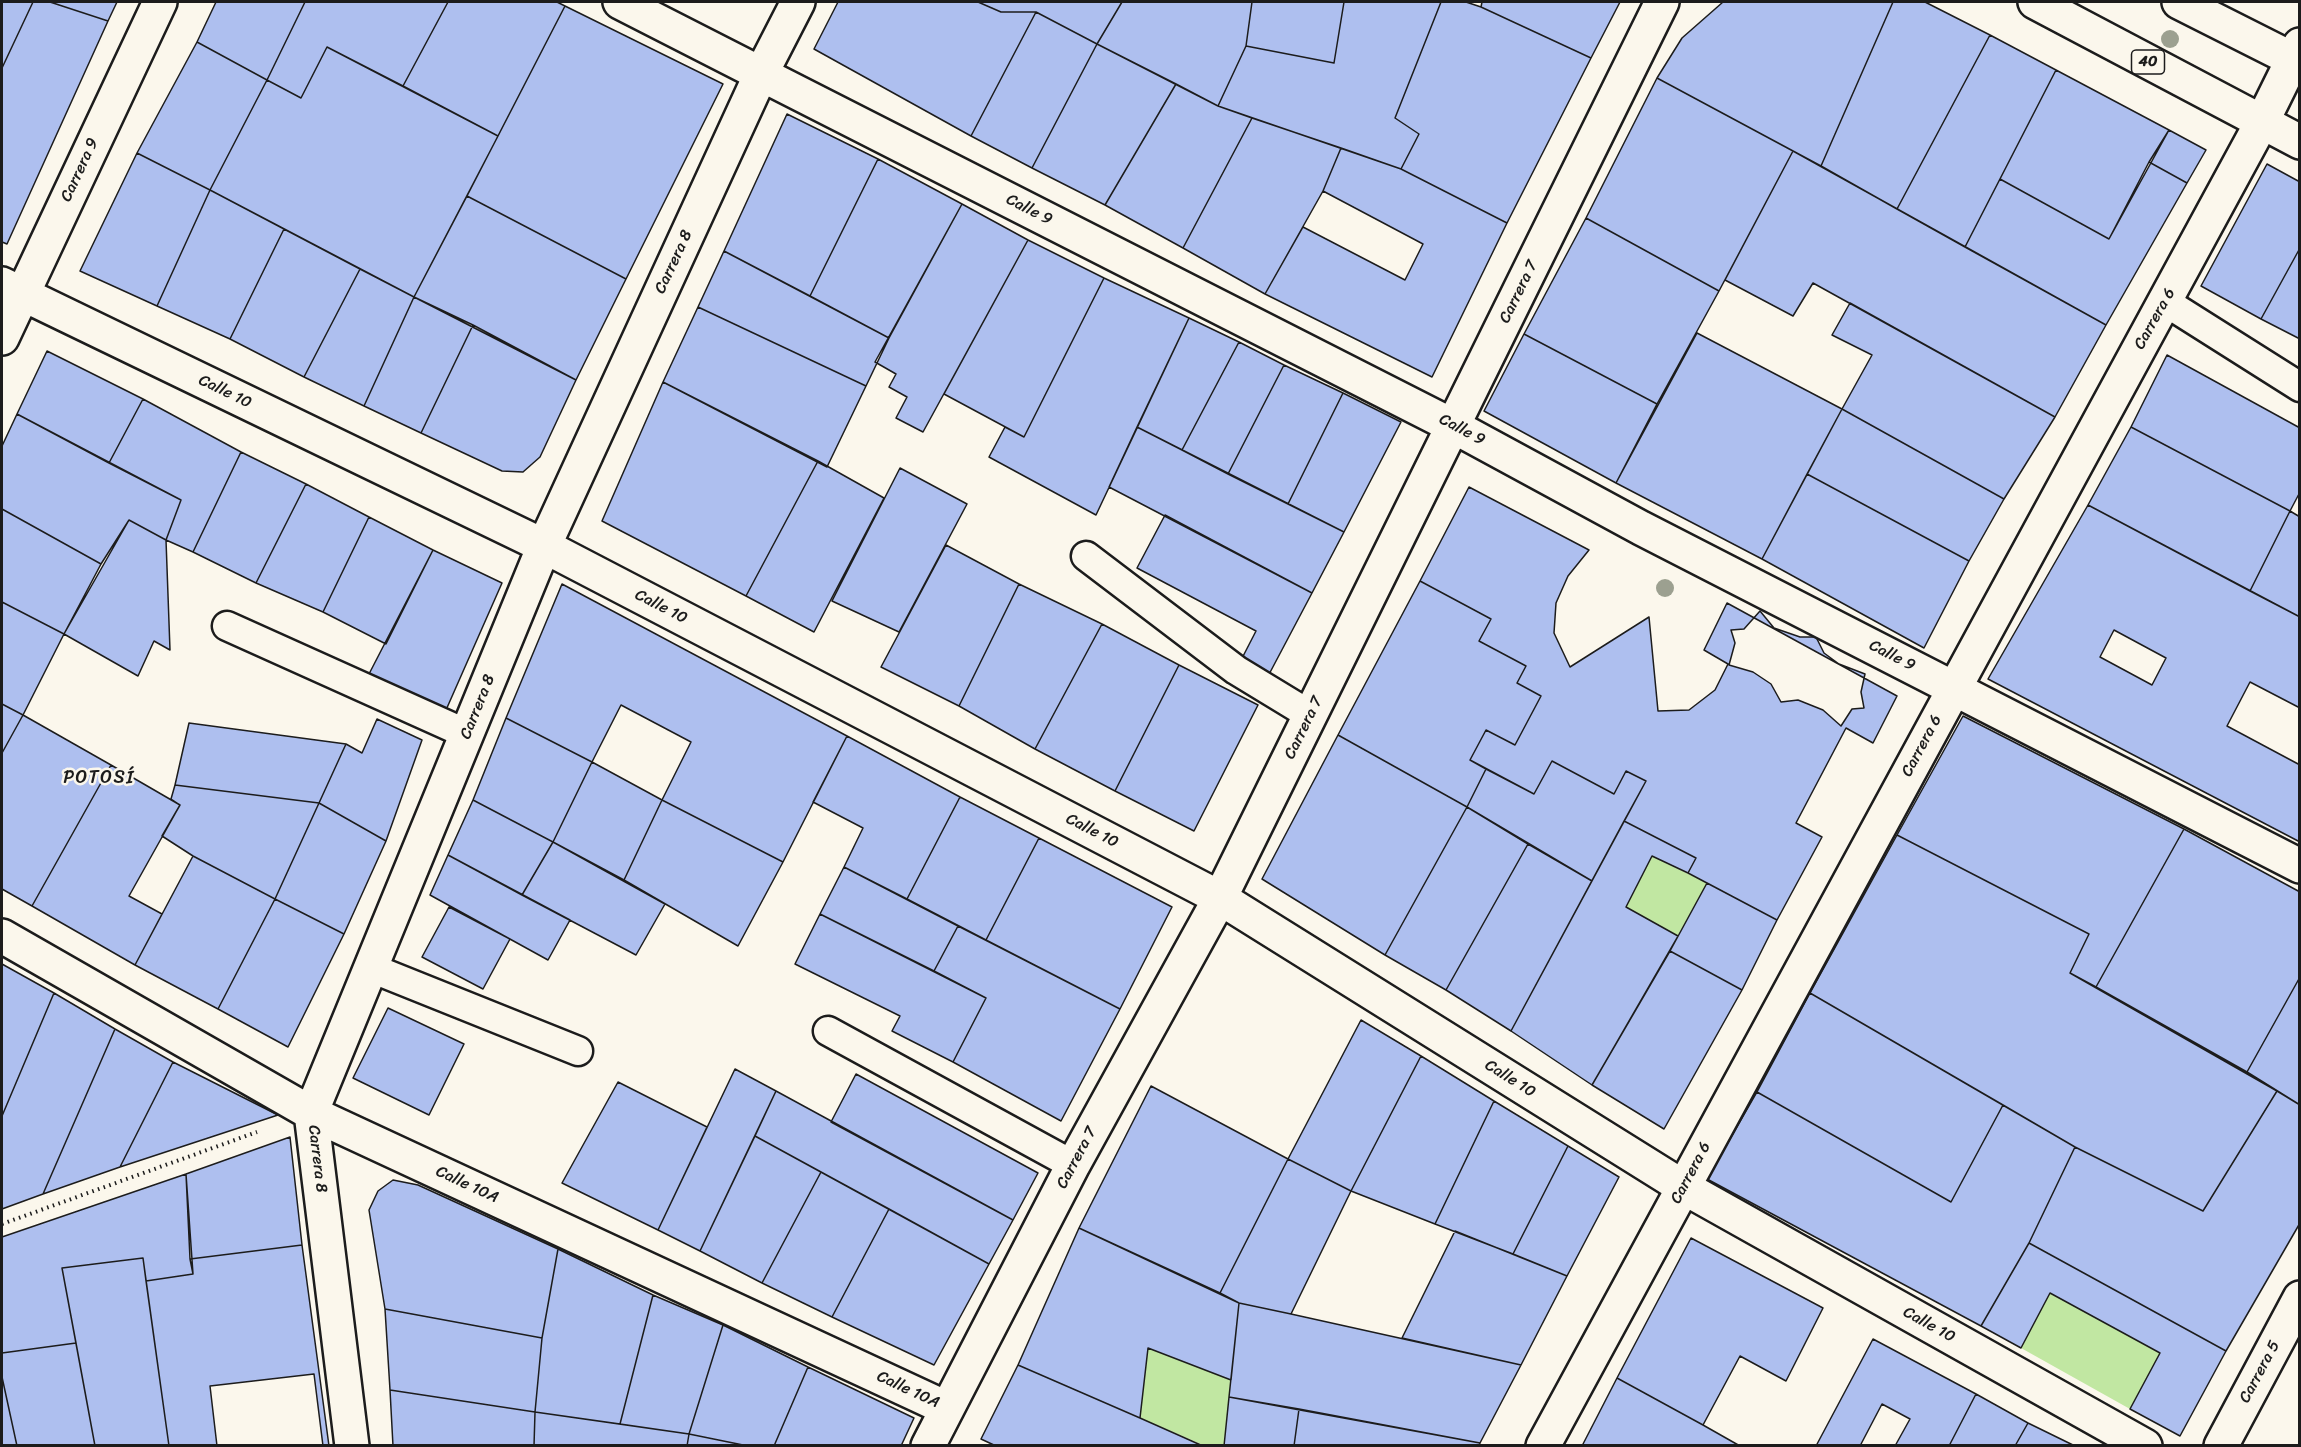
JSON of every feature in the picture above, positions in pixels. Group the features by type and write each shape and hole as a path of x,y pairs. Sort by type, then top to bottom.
{"street":[{"name":"Carrera 9","path":"2,338 12,289 160,2"},
{"name":"Calle 9","path":"620,2 1453,426 1641,528 2300,866"},
{"name":"Carrera 8","path":"352,1446 311,1113 544,546 761,74 798,2"},
{"name":"Carrera 7","path":"928,1446 1073,1165 1220,898 1662,2"},
{"name":"40","path":"2035,2 2300,142"},
{"path":"2179,2 2297,56"},
{"name":"Carrera 6","path":"1543,1446 2297,56"},
{"name":"Calle 10","path":"12,289 544,546 1220,898 1683,1187 2145,1446"},
{"name":"Calle 10A","path":"2,936 311,1113 946,1408"},
{"name":"Carrera 5","path":"2221,1446 2300,1298"}],"lane":[{"path":"2164,301 2300,387"},
{"path":"1086,556 1236,670 1310,715"},
{"path":"227,626 467,734"},
{"path":"370,968 578,1051"},
{"path":"828,1031 1073,1165"}],"path":[{"path":"2,1224 311,1113"}],"green space":[{"path":"1652,856 1707,883 1678,936 1626,907"},
{"path":"2050,1293 2160,1353 2130,1409 2021,1348"},
{"path":"1148,1348 1231,1380 1224,1445 1203,1445 1140,1418"}],"building":[{"path":"2,2 33,2 2,68"},
{"path":"33,2 50,2 108,21 7,244 2,242 2,68"},
{"path":"50,2 117,2 108,21"},
{"path":"216,2 305,2 267,80 197,42"},
{"path":"305,2 448,2 403,86 327,47 301,98 267,80"},
{"path":"448,2 557,2 565,6 498,136 403,86"},
{"path":"838,2 978,2 1001,12 1036,12 971,136 814,49"},
{"path":"978,2 1122,2 1097,44 1036,12 1001,12"},
{"path":"1122,2 1252,2 1246,46 1218,106 1097,44"},
{"path":"1252,2 1344,2 1334,63 1246,46"},
{"path":"1344,2 1441,2 1395,118 1419,134 1401,169 1218,106 1246,46 1334,63"},
{"path":"1441,2 1466,2 1481,7 1591,58 1507,223 1401,169 1419,134 1395,118"},
{"path":"1482,2 1620,2 1591,58 1481,7"},
{"path":"1723,2 1893,2 1821,166 1657,78 1682,38"},
{"path":"1893,2 1925,2 1990,35 1897,209 1821,166"},
{"path":"565,6 723,84 626,279 467,196"},
{"path":"1036,12 1097,44 1032,168 971,136"},
{"path":"1990,35 2056,70 1965,247 1897,209"},
{"path":"197,42 267,80 210,190 137,153"},
{"path":"1097,44 1176,84 1105,205 1032,168"},
{"path":"327,47 498,136 414,297 210,190 267,80 301,98"},
{"path":"2056,70 2169,130 2109,239 2000,179"},
{"path":"1657,78 1793,151 1719,291 1586,218"},
{"path":"1176,84 1218,106 1252,118 1183,248 1105,205"},
{"path":"787,114 878,159 810,296 724,251"},
{"path":"1252,118 1341,148 1323,191 1265,294 1183,248"},
{"path":"2169,130 2206,150 2187,183 2149,162"},
{"path":"1341,148 1401,169 1507,223 1432,377 1265,294 1303,227 1405,280 1423,244 1323,191"},
{"path":"1793,151 2106,325 2055,417 1813,283 1793,316 1725,280"},
{"path":"137,153 210,190 157,306 80,271"},
{"path":"878,159 962,204 889,338 810,296"},
{"path":"2149,162 2187,183 2106,325 1965,247 2000,179 2109,239"},
{"path":"2267,164 2300,182 2300,248 2261,319 2201,286"},
{"path":"210,190 284,229 230,339 157,306"},
{"path":"467,196 626,279 576,380 414,297"},
{"path":"962,204 1028,240 923,432 896,418 907,397 889,387 896,374 875,362"},
{"path":"1586,218 1719,291 1657,404 1524,334"},
{"path":"284,229 360,269 304,377 230,339"},
{"path":"1028,240 1104,278 1024,437 944,394"},
{"path":"2300,248 2300,339 2261,319"},
{"path":"724,251 889,338 866,386 698,307"},
{"path":"360,269 414,297 364,406 304,377"},
{"path":"1104,278 1189,318 1096,515 989,457 1005,427 1024,437"},
{"path":"414,297 473,325 421,433 364,406"},
{"path":"1850,303 2055,417 2004,499 1842,409 1872,355 1832,335"},
{"path":"698,307 866,386 827,467 663,382"},
{"path":"1189,318 1239,342 1182,450 1137,427"},
{"path":"473,325 576,380 540,457 523,472 502,471 421,433"},
{"path":"1697,333 1842,409 1762,559 1616,483"},
{"path":"1524,334 1657,404 1616,483 1484,411"},
{"path":"1239,342 1284,365 1228,474 1182,450"},
{"path":"47,351 143,399 109,463 17,414"},
{"path":"2167,355 2300,428 2300,492 2290,511 2131,427"},
{"path":"1284,365 1343,393 1288,504 1228,474"},
{"path":"663,382 818,461 746,596 602,521"},
{"path":"1343,393 1401,422 1344,532 1288,504"},
{"path":"143,399 241,452 193,552 166,540 181,500 109,463"},
{"path":"1842,409 2004,499 1969,561 1807,474"},
{"path":"17,414 181,500 166,540 129,520 101,564 2,509 2,446"},
{"path":"1137,427 1344,532 1312,593 1109,487"},
{"path":"2131,427 2290,511 2250,591 2088,505"},
{"path":"241,452 306,484 256,583 193,552"},
{"path":"818,461 884,498 814,632 746,596"},
{"path":"900,468 967,504 899,632 832,601"},
{"path":"1807,474 1969,561 1924,648 1762,559"},
{"path":"306,484 369,517 323,612 256,583"},
{"path":"1469,487 1589,550 1568,576 1556,603 1554,633 1570,667 1649,617 1658,711 1689,710 1715,690 1728,664 1704,650 1727,603 1897,696 1873,743 1846,728 1796,823 1822,837 1777,920 1688,873 1696,858 1624,821 1646,781 1626,771 1614,794 1552,761 1534,794 1470,760 1486,730 1515,745 1541,696 1517,683 1526,666 1479,641 1491,619 1420,581"},
{"path":"2088,505 2300,617 2300,708 2250,682 2227,726 2300,765 2300,842 1988,679","holes":["2114,630 2166,658 2152,685 2100,657"]},
{"path":"2,509 101,564 64,634 2,602"},
{"path":"2290,511 2300,517 2300,617 2250,591"},
{"path":"1165,515 1312,593 1266,680 1238,666 1256,631 1137,568"},
{"path":"369,517 433,550 386,644 323,612"},
{"path":"129,520 166,540 170,650 154,641 138,676 64,634"},
{"path":"946,545 1019,584 959,706 881,667"},
{"path":"433,550 502,583 446,710 369,674"},
{"path":"1420,581 1491,619 1479,641 1526,666 1517,683 1541,696 1515,745 1486,730 1470,760 1486,769 1467,807 1338,735"},
{"path":"562,584 847,736 783,862 662,800 691,742 621,705 592,762 506,718"},
{"path":"1019,584 1102,624 1035,749 959,706"},
{"path":"2,602 64,634 23,715 2,704"},
{"path":"1760,611 1774,628 1800,637 1816,637 1824,653 1839,664 1865,674 1861,692 1864,708 1852,709 1841,726 1823,710 1798,700 1781,702 1771,684 1753,672 1729,665 1735,643 1731,630 1744,629"},
{"path":"1102,624 1179,665 1115,791 1035,749"},
{"path":"1179,665 1258,705 1194,831 1115,791"},
{"path":"2,704 23,715 2,753"},
{"path":"23,715 111,765 32,906 2,889 2,753"},
{"path":"1963,716 2184,829 2096,987 2070,973 2089,934 1897,835"},
{"path":"506,718 592,762 553,842 473,800"},
{"path":"377,719 422,740 386,841 319,803 346,744 362,753"},
{"path":"189,723 346,744 319,803 175,785"},
{"path":"1338,735 1467,807 1385,955 1262,879"},
{"path":"847,736 960,797 907,899 844,867 863,828 813,802"},
{"path":"1552,761 1614,794 1626,771 1646,781 1592,881 1467,807 1486,769 1534,794"},
{"path":"592,762 662,800 624,880 553,842"},
{"path":"111,765 180,805 129,896 162,914 135,965 32,906"},
{"path":"175,785 319,803 275,899 193,856 162,836 180,805 171,799"},
{"path":"960,797 1039,838 986,940 907,899"},
{"path":"473,800 553,842 522,895 448,855"},
{"path":"662,800 783,862 738,946 624,880"},
{"path":"319,803 386,841 344,934 275,899"},
{"path":"1467,807 1528,844 1446,990 1385,955"},
{"path":"1624,821 1696,858 1688,873 1652,856 1626,907 1678,936 1592,1085 1511,1031"},
{"path":"2184,829 2300,892 2300,977 2247,1072 2096,987"},
{"path":"1897,835 2089,934 2070,973 2277,1091 2203,1211 2075,1147 1810,993"},
{"path":"1039,838 1172,907 1120,1009 986,940"},
{"path":"553,842 665,904 636,955 522,895"},
{"path":"1528,844 1592,881 1511,1031 1446,990"},
{"path":"448,855 570,920 548,960 430,895"},
{"path":"193,856 275,899 218,1009 135,965"},
{"path":"844,867 958,926 934,971 820,914"},
{"path":"1707,883 1777,920 1742,990 1670,951"},
{"path":"275,899 344,934 288,1047 218,1009"},
{"path":"449,907 510,939 483,989 422,957"},
{"path":"820,914 986,998 953,1062 892,1031 900,1016 795,964"},
{"path":"958,926 1120,1009 1061,1121 953,1062 986,998 934,971"},
{"path":"1670,951 1742,990 1664,1129 1592,1085"},
{"path":"2,964 54,993 2,1116"},
{"path":"2300,977 2300,1105 2247,1072"},
{"path":"54,993 115,1029 43,1194 2,1209 2,1116"},
{"path":"1810,993 2003,1105 1951,1202 1757,1092"},
{"path":"388,1008 464,1044 429,1115 353,1078"},
{"path":"1361,1020 1421,1056 1351,1191 1288,1159"},
{"path":"115,1029 173,1062 120,1167 43,1194"},
{"path":"1421,1056 1494,1101 1435,1224 1351,1191"},
{"path":"173,1062 278,1115 120,1167"},
{"path":"735,1069 776,1091 700,1251 658,1230"},
{"path":"856,1074 1038,1173 1013,1220 831,1122"},
{"path":"618,1082 707,1127 658,1230 562,1183"},
{"path":"1151,1086 1288,1159 1220,1293 1079,1228"},
{"path":"776,1091 1013,1220 989,1264 755,1136"},
{"path":"2277,1091 2300,1105 2300,1223 2226,1351 2029,1243 2075,1147 2203,1211"},
{"path":"1757,1092 1951,1202 2003,1105 2075,1147 2029,1243 1981,1326 1707,1179"},
{"path":"1494,1101 1568,1146 1513,1254 1435,1224"},
{"path":"755,1136 821,1172 762,1283 700,1251"},
{"path":"290,1137 302,1245 190,1259 186,1174"},
{"path":"1568,1146 1619,1177 1567,1276 1513,1254"},
{"path":"1288,1159 1351,1191 1291,1314 1239,1303 1220,1293"},
{"path":"821,1172 889,1209 832,1317 762,1283"},
{"path":"186,1174 193,1274 146,1281 143,1258 62,1268 76,1343 2,1353 2,1237"},
{"path":"393,1180 418,1185 558,1249 542,1338 385,1309 369,1210 378,1191"},
{"path":"889,1209 989,1264 934,1365 832,1317"},
{"path":"1079,1228 1239,1303 1231,1380 1148,1348 1140,1418 1018,1365"},
{"path":"1455,1231 1567,1276 1521,1365 1402,1338"},
{"path":"1691,1238 1823,1308 1786,1381 1740,1356 1703,1425 1617,1378"},
{"path":"2029,1243 2226,1351 2180,1436 2130,1409 2160,1353 2050,1293 2021,1348 1981,1326"},
{"path":"302,1245 329,1446 323,1446 314,1374 210,1386 217,1446 169,1446 146,1281 193,1274 190,1259"},
{"path":"558,1249 653,1295 620,1424 535,1412 542,1338"},
{"path":"143,1258 169,1446 95,1446 62,1268"},
{"path":"653,1295 723,1325 689,1434 620,1424"},
{"path":"1239,1303 1521,1365 1480,1443 1229,1397"},
{"path":"385,1309 542,1338 535,1412 390,1390"},
{"path":"723,1325 808,1367 774,1446 748,1446 689,1434"},
{"path":"1873,1339 1976,1394 1949,1446 1895,1446 1910,1419 1882,1404 1860,1446 1816,1446"},
{"path":"76,1343 95,1446 17,1446 2,1377 2,1353"},
{"path":"1018,1365 1203,1446 996,1446 981,1439"},
{"path":"808,1367 914,1418 901,1446 774,1446"},
{"path":"2,1377 17,1446 2,1446"},
{"path":"1617,1378 1703,1425 1740,1446 1582,1446"},
{"path":"390,1390 535,1412 534,1446 393,1446"},
{"path":"1976,1394 2028,1423 2015,1446 1949,1446"},
{"path":"1229,1397 1299,1409 1294,1446 1224,1446"},
{"path":"1299,1409 1480,1443 1479,1446 1294,1446"},
{"path":"535,1412 689,1434 687,1446 534,1446"},
{"path":"2028,1423 2075,1446 2015,1446"},
{"path":"689,1434 748,1446 687,1446"}],"district":[{"name":"POTOSÍ","path":"99,778"}]}
